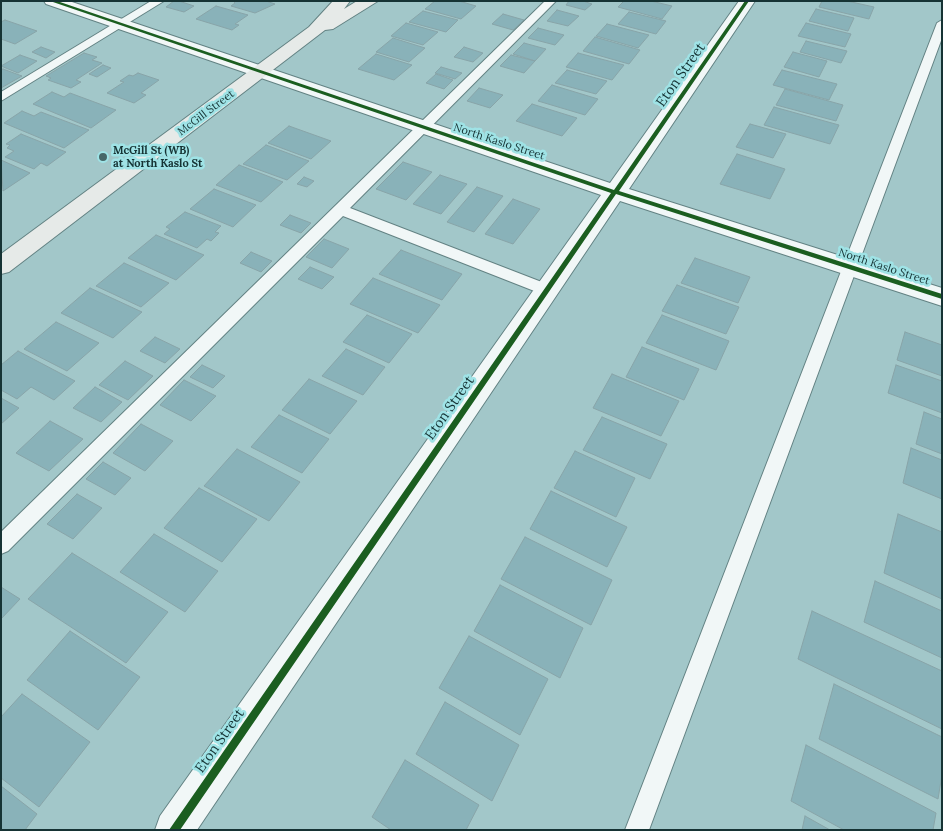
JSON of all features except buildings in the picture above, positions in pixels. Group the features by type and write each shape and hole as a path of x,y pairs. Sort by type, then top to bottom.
{"main road":[{"name":"McGill Street","path":"315,31 342,1"},
{"name":"McGill Street","path":"1,266 315,31 370,1"}],"street":[{"name":"North Kaslo Street","path":"52,1 423,128 942,298"},
{"name":"Eton Street","path":"174,830 747,1"}],"lane":[{"path":"1,97 159,1"},
{"path":"1,545 552,1"},
{"path":"637,830 942,23"},
{"path":"341,210 546,290"}],"cycle path":[{"path":"52,1 587,183 942,297"},
{"path":"174,830 747,1"}],"place":[{"name":"McGill St (WB) at North Kaslo St","path":"103,157"}]}
